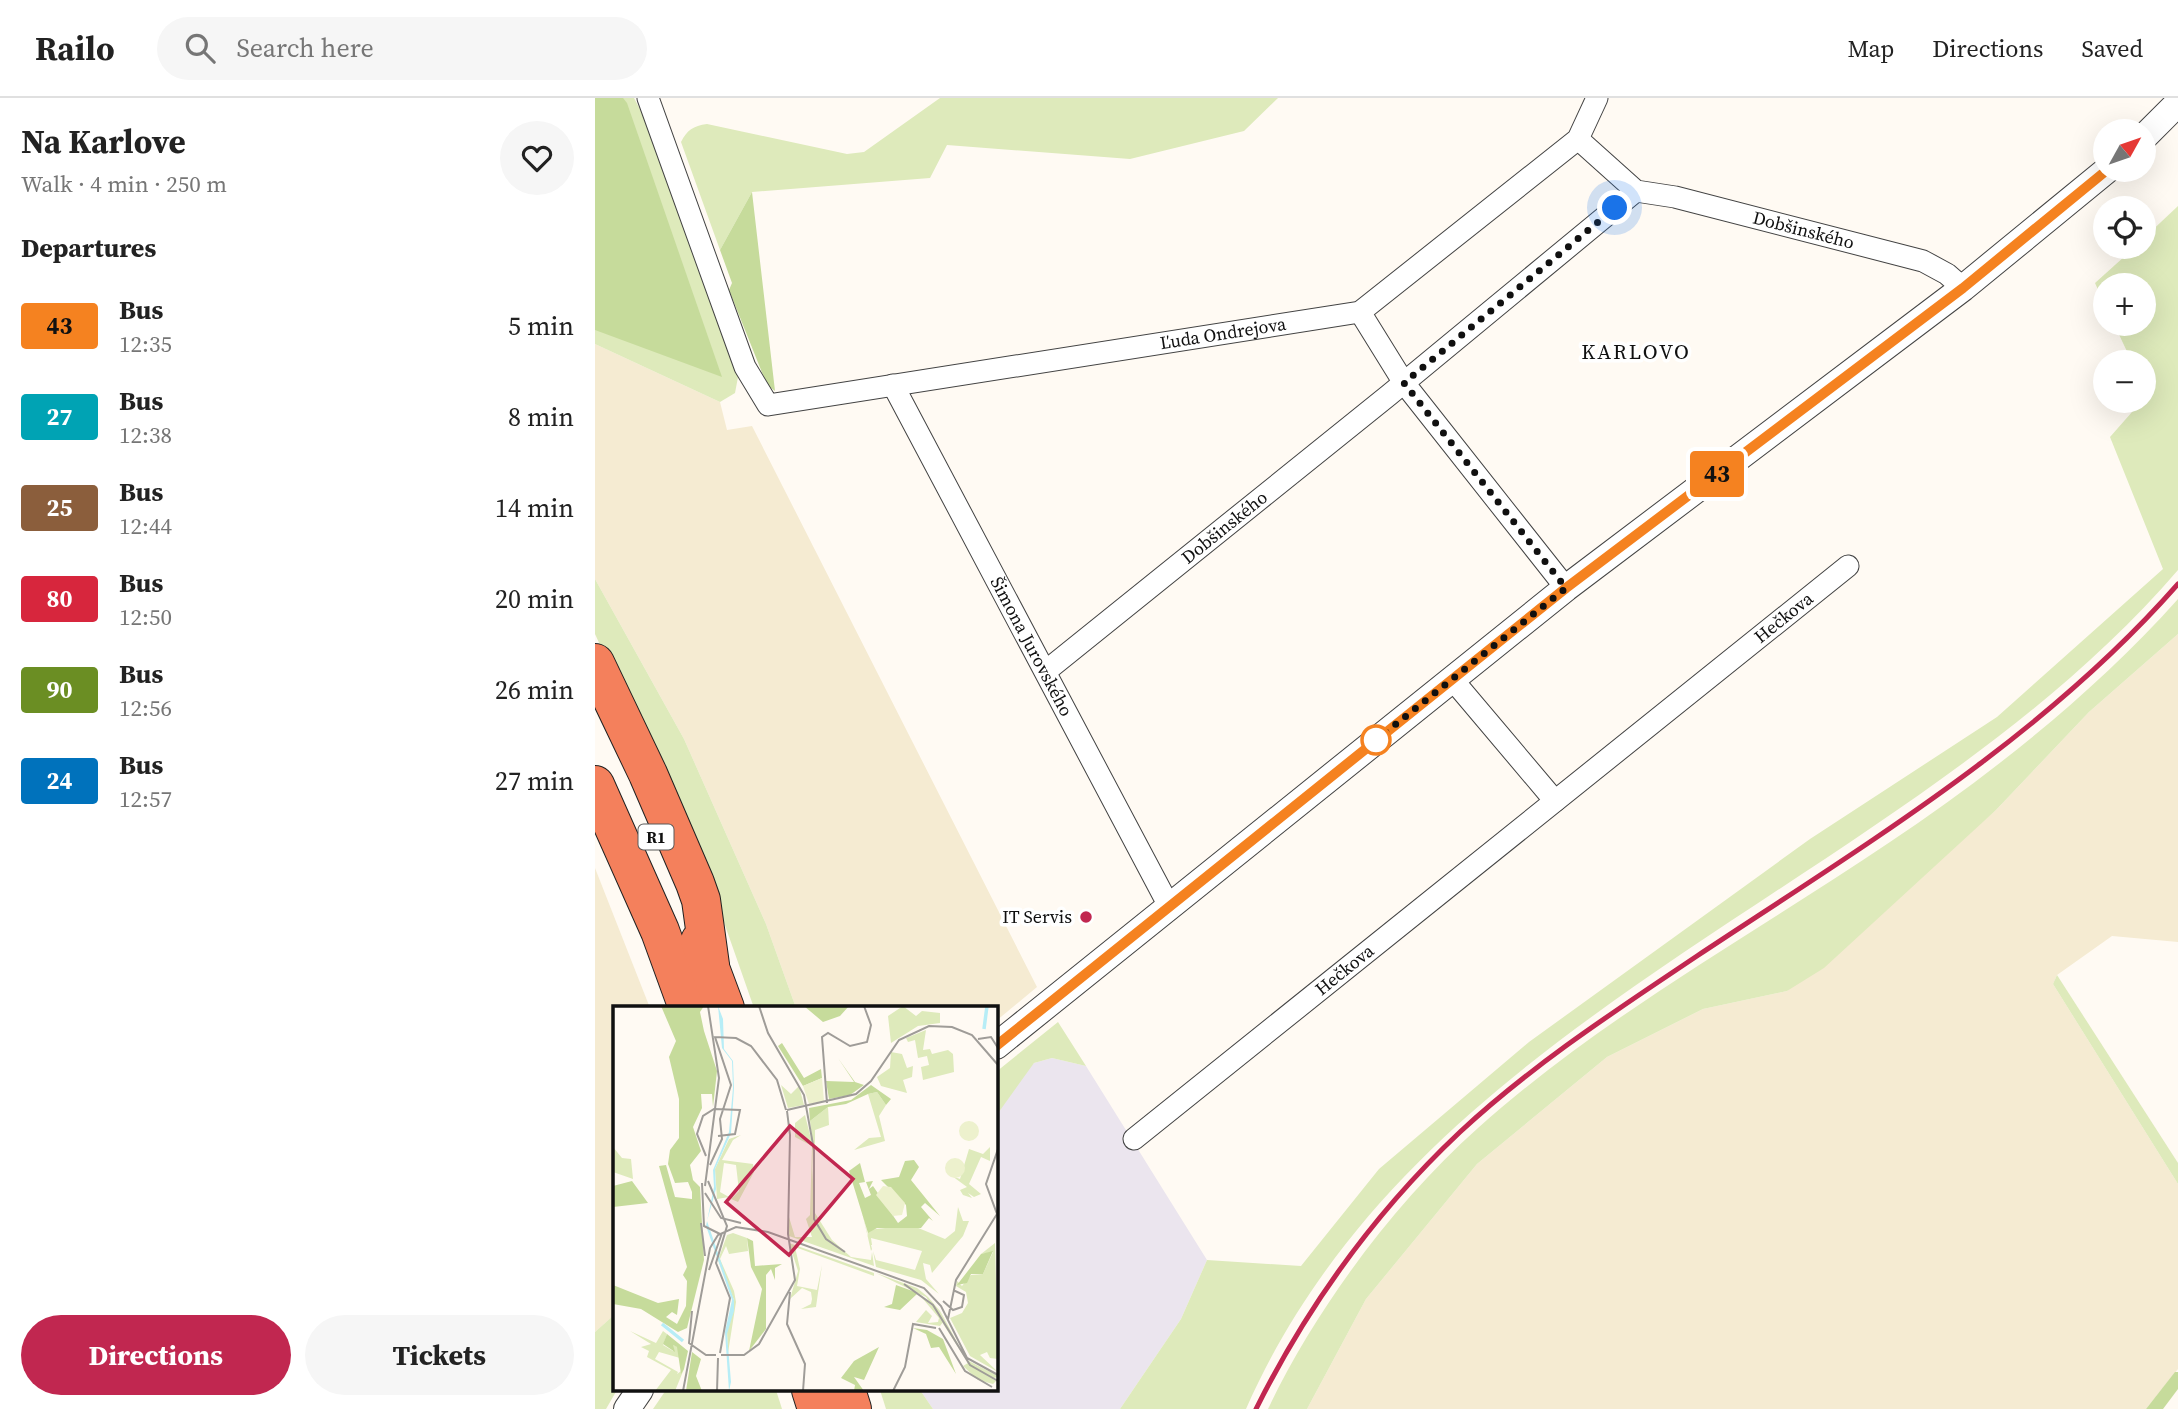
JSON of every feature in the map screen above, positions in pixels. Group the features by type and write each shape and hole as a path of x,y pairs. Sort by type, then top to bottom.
{"highway":[{"path":"595,663 649,774 695,883 701,900 710,965"},
{"name":"R1","path":"595,713 620,758 677,882 724,1006"},
{"name":"R1","path":"595,785 660,930 687,1006"},
{"path":"595,803 619,834"},
{"path":"812,1392 817,1409"},
{"path":"847,1392 852,1409"}],"street":[{"name":"Ľuda Ondrejova","path":"648,98 745,367 768,405 1360,312 1578,139 1597,98"},
{"path":"2156,125 2178,103"},
{"path":"1578,139 1636,191"},
{"path":"997,1045 1566,588 1963,288 2093,181"},
{"name":"Dobšinského","path":"1046,671 1404,383 1636,191 1675,197 1923,261 1947,274 1963,288"},
{"path":"1360,312 1404,383 1566,588"},
{"name":"Šimona Jurovského","path":"893,385 1169,906"},
{"name":"Hečkova","path":"1134,1139 1848,566"},
{"path":"1452,679 1555,801"},
{"path":"627,1409 639,1392"}],"shaded area":[{"path":"595,344 720,402 727,430 752,426 1037,987 997,1020 997,1006 795,1006 766,924 684,739 595,579"},
{"path":"2178,634 2178,942 2112,936 2057,975 2053,984 2178,1184 2178,1369 2146,1409 1307,1409 1366,1299 1477,1164 1607,1057 1703,1009 1787,991 1996,810 2089,712"},
{"path":"595,868 649,1006 613,1006 613,1316 595,1332"},
{"path":"1052,1058 1086,1066 1207,1260 1181,1319 1120,1409 933,1409 921,1392 997,1392 997,1114 1034,1063"}],"green space":[{"path":"595,98 634,98 642,113 738,377 735,393 720,402 595,344"},
{"path":"595,98 623,98 627,103 722,377 595,330"},
{"path":"940,98 1278,98 1244,131 1130,159 947,145 930,178 752,192 720,250 681,142 691,129 707,124 847,154 864,152"},
{"path":"752,192 775,391 767,385 729,290 732,283 720,250"},
{"path":"2178,206 2178,570 2067,681 1942,779 1676,958 1546,1051 1428,1153 1326,1271 1246,1409 1120,1409 1181,1319 1207,1260 1301,1266 1379,1169 1529,1042 1810,839 1997,717 2163,569 2110,437 2131,413 2156,413 2156,350 2126,350 2120,336 2156,336 2156,273 2106,273 2122,259 2156,259 2156,227"},
{"path":"595,579 684,739 766,924 795,1006 753,1006 713,891 595,634"},
{"path":"2178,599 2178,634 2089,712 1996,810 1824,968 1787,991 1703,1009 1607,1057 1477,1164 1366,1299 1307,1409 1268,1409 1309,1333 1360,1258 1417,1189 1478,1128 1526,1087 1627,1013 1838,877 1967,788 2078,699"},
{"path":"2057,975 2178,1163 2178,1184 2053,984"},
{"path":"1058,1022 1086,1066 1052,1058 1034,1063 997,1115 997,1071"},
{"path":"613,1316 613,1392 616,1392 606,1409 595,1409 595,1332"},
{"path":"2175,1372 2178,1372 2178,1389 2163,1409 2146,1409"},
{"path":"665,1392 777,1392 782,1409 653,1409"},
{"path":"881,1392 921,1392 933,1409 886,1409"}],"railway":[{"path":"1256,1409 1298,1333 1372,1227 1429,1163 1487,1107 1575,1040 1888,830 2011,740 2126,640 2178,584"}],"bus line":[{"name":"43","path":"997,1045 1566,588 1963,288 2094,182"}],"place":[{"name":"IT Servis","path":"1086,917"}],"district":[{"name":"KARLOVO","path":"1636,352"}],"route":[{"path":"1376,740 1566,588 1404,383 1615,208"}]}
